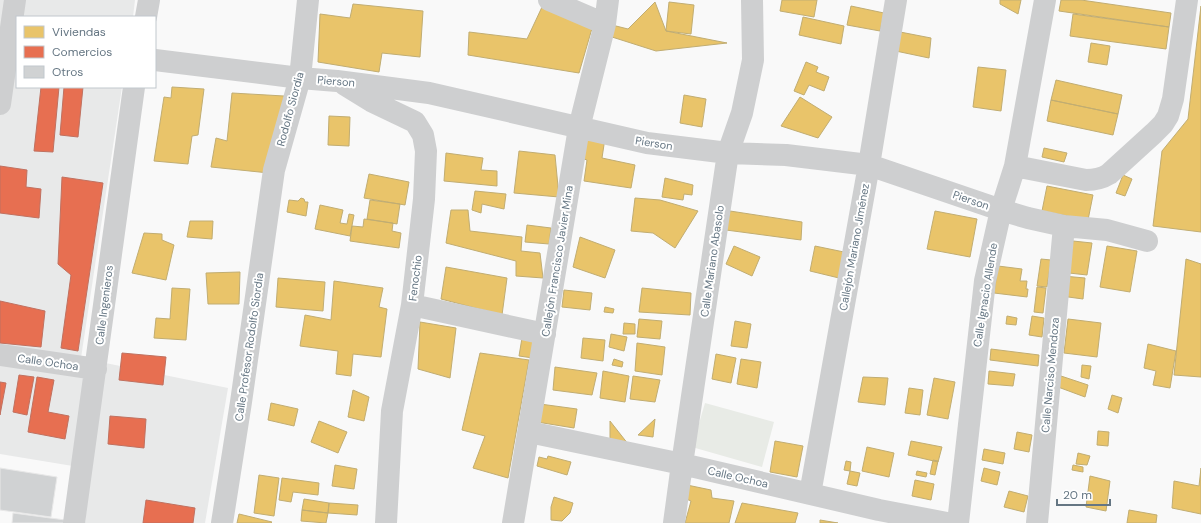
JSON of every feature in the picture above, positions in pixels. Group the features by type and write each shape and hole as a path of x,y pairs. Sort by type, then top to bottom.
{"street":[{"path":"0,104 15,0"},
{"path":"146,16 149,0"},
{"name":"Rodolfo Siordia","path":"274,170 300,78 308,0"},
{"path":"549,0 605,24"},
{"name":"Callejón Francisco Javier Mina","path":"513,523 579,128 605,24 608,0"},
{"name":"Calle Mariano Abasolo","path":"674,523 728,153 742,113 752,60 752,0"},
{"name":"Callejón Mariano Jiménez","path":"810,494 869,165 896,0"},
{"name":"Calle Ignacio Allende","path":"958,523 984,288 991,248 1015,166 1045,0"},
{"path":"1015,166 1086,180 1096,180 1109,174 1154,133 1163,124 1171,108 1187,0"},
{"name":"Pierson","path":"156,60 430,93 647,143 728,153 786,155 869,165 1001,210 1064,226 1107,230 1147,241"},
{"name":"Fenochio","path":"337,81 371,101 415,122 423,135 426,151 426,178 412,305 392,411 386,523"},
{"name":"Calle Ingenieros","path":"74,523 134,88"},
{"name":"Calle Profesor Rodolfo Siordia","path":"222,523 274,170"},
{"name":"Calle Narciso Mendoza","path":"1037,523 1064,226"},
{"path":"412,305 545,334"},
{"name":"Calle Ochoa","path":"0,355 96,370"},
{"name":"Calle Ochoa","path":"529,432 682,464 879,510 947,523"}],"shaded area":[{"path":"0,0 135,0 133,16 16,16 16,88 122,88 81,358 228,388 205,523 85,523 91,469 0,454"},
{"path":"705,403 774,422 762,467 692,447"}],"building: Viviendas":[{"path":"782,0 817,0 814,17 780,11"},
{"path":"1000,0 1021,0 1018,14 1000,4"},
{"path":"1061,0 1081,0 1171,13 1169,27 1059,11"},
{"path":"655,2 666,31 727,43 656,51 612,37 612,25 628,29"},
{"path":"669,2 694,5 691,34 666,31"},
{"path":"353,4 423,11 420,57 382,53 379,72 318,62 320,14 350,18"},
{"path":"851,6 884,13 880,31 847,25"},
{"path":"1201,6 1201,232 1153,226 1162,151 1188,119"},
{"path":"542,7 593,25 579,73 468,55 469,32 527,39"},
{"path":"1073,14 1169,27 1166,49 1070,36"},
{"path":"803,17 844,26 841,44 799,35"},
{"path":"895,31 931,38 929,58 891,50"},
{"path":"1091,43 1110,46 1107,65 1088,62"},
{"path":"806,62 818,67 816,72 829,77 824,91 809,85 804,95 794,91"},
{"path":"978,67 1006,70 1001,111 973,107"},
{"path":"1056,80 1122,95 1118,114 1051,100"},
{"path":"172,87 204,89 198,135 192,136 188,164 154,161 164,97 171,98"},
{"path":"232,93 284,96 269,173 211,167 216,138 227,141"},
{"path":"684,95 706,99 702,127 680,123"},
{"path":"800,97 832,117 818,138 781,126"},
{"path":"1051,100 1118,114 1113,135 1047,121"},
{"path":"329,116 350,117 349,146 328,145"},
{"path":"582,132 605,138 602,158 635,165 631,188 584,181 587,160 578,157"},
{"path":"1044,148 1067,153 1064,162 1042,157"},
{"path":"519,151 555,155 559,197 514,193"},
{"path":"446,153 483,158 481,170 497,171 497,186 444,181"},
{"path":"369,174 409,182 405,205 364,198"},
{"path":"1123,175 1132,179 1125,196 1116,193"},
{"path":"665,178 693,185 692,195 684,194 683,200 662,197"},
{"path":"1047,186 1093,195 1088,220 1042,211"},
{"path":"475,191 506,194 504,209 482,204 481,213 472,210"},
{"path":"301,198 304,199 305,202 308,202 306,216 287,212 289,200 298,201"},
{"path":"635,198 660,200 698,211 675,248 653,233 631,231"},
{"path":"370,200 400,204 397,224 367,219"},
{"path":"320,205 343,210 340,223 347,224 349,214 354,215 350,236 315,229"},
{"path":"451,210 468,210 470,231 522,237 521,251 540,253 543,278 516,276 516,261 446,243"},
{"path":"730,211 802,222 801,240 726,230"},
{"path":"935,211 977,219 970,257 927,249"},
{"path":"364,219 393,223 392,231 401,233 399,248 350,241 352,226 363,227"},
{"path":"190,221 213,221 212,239 187,237"},
{"path":"527,225 551,228 549,244 525,242"},
{"path":"144,233 162,234 162,240 174,245 166,280 132,273"},
{"path":"580,237 615,250 605,278 573,267"},
{"path":"1073,241 1092,243 1087,275 1069,273"},
{"path":"734,246 760,257 752,276 726,264"},
{"path":"815,246 844,252 839,278 810,271"},
{"path":"1107,246 1137,251 1130,292 1100,287"},
{"path":"1041,259 1051,260 1047,287 1037,286"},
{"path":"1186,259 1201,264 1201,377 1174,375"},
{"path":"998,266 1022,269 1020,281 1027,281 1027,297 994,293"},
{"path":"446,267 507,278 502,315 441,299"},
{"path":"240,272 239,304 208,304 206,273"},
{"path":"1063,276 1085,278 1083,299 1061,296"},
{"path":"278,278 325,282 323,311 276,307"},
{"path":"334,281 383,288 379,307 387,309 381,357 353,354 351,376 336,374 338,351 300,346 305,315 331,320"},
{"path":"1037,287 1046,288 1043,313 1034,312"},
{"path":"172,288 190,289 186,340 154,338 156,318 170,319"},
{"path":"642,288 691,293 690,315 639,312"},
{"path":"564,290 592,293 590,310 562,307"},
{"path":"605,307 614,309 613,313 604,312"},
{"path":"1007,316 1017,318 1016,325 1006,324"},
{"path":"1032,316 1044,318 1042,337 1029,335"},
{"path":"639,319 662,321 660,339 637,337"},
{"path":"1068,319 1101,323 1097,357 1064,353"},
{"path":"735,321 751,324 747,348 731,346"},
{"path":"420,322 456,328 450,378 418,369"},
{"path":"624,323 635,324 635,334 623,334"},
{"path":"611,334 627,337 624,351 609,347"},
{"path":"522,338 536,340 533,358 519,356"},
{"path":"583,338 605,340 603,361 581,358"},
{"path":"637,343 665,347 662,375 635,371"},
{"path":"1148,344 1176,351 1170,388 1153,385 1156,371 1144,368"},
{"path":"991,349 1039,355 1038,366 990,360"},
{"path":"480,353 529,360 508,478 473,468 485,436 462,430"},
{"path":"716,354 736,358 731,383 712,379"},
{"path":"614,359 623,362 622,367 612,365"},
{"path":"741,359 761,362 757,388 737,384"},
{"path":"1082,365 1091,366 1089,379 1081,377"},
{"path":"555,367 597,373 592,395 553,390"},
{"path":"603,371 629,376 625,402 600,398"},
{"path":"989,371 1015,374 1013,386 988,384"},
{"path":"633,376 660,380 655,402 630,399"},
{"path":"1061,376 1088,385 1085,397 1058,387"},
{"path":"863,377 888,378 885,405 858,402"},
{"path":"934,378 955,382 948,419 927,415"},
{"path":"909,388 923,390 920,415 905,413"},
{"path":"353,390 369,397 364,421 348,417"},
{"path":"1112,395 1122,398 1118,413 1108,409"},
{"path":"271,403 298,409 294,426 268,420"},
{"path":"540,404 577,409 574,428 537,422"},
{"path":"655,419 653,437 638,435"},
{"path":"319,421 347,432 338,453 311,442"},
{"path":"610,421 632,449 610,444"},
{"path":"1098,431 1109,432 1108,446 1097,445"},
{"path":"1017,432 1032,435 1029,452 1014,449"},
{"path":"775,441 803,446 797,477 770,472"},
{"path":"911,441 942,447 938,462 908,455"},
{"path":"867,447 894,453 889,477 862,471"},
{"path":"984,449 1005,453 1003,464 982,460"},
{"path":"1078,453 1090,456 1087,465 1076,464"},
{"path":"548,456 571,462 567,475 537,466 539,457 547,459"},
{"path":"933,460 938,461 935,475 930,474"},
{"path":"846,461 851,462 850,471 844,470"},
{"path":"335,465 357,469 354,489 332,486"},
{"path":"1073,465 1083,467 1083,472 1072,470"},
{"path":"984,468 1000,472 997,485 981,481"},
{"path":"1201,468 1201,514 1172,508 1174,481 1199,486"},
{"path":"850,471 860,473 857,486 847,484"},
{"path":"917,471 927,473 926,477 916,475"},
{"path":"259,475 279,478 274,516 254,513"},
{"path":"1090,476 1110,481 1106,511 1086,507"},
{"path":"282,478 319,483 318,495 293,492 291,502 279,500"},
{"path":"915,480 934,484 931,500 912,496"},
{"path":"687,485 711,490 712,498 734,501 729,523 685,523 691,501 684,498"},
{"path":"1009,491 1028,496 1024,512 1004,507"},
{"path":"554,497 573,503 570,513 562,521 551,520 551,507"},
{"path":"304,499 329,503 328,513 302,510"},
{"path":"329,503 358,505 357,515 328,513"},
{"path":"742,503 798,513 795,523 735,523"},
{"path":"302,510 328,513 326,523 301,521"},
{"path":"1129,510 1157,515 1156,523 1127,523"},
{"path":"239,514 272,522 237,523"},
{"path":"820,520 838,523 820,523"}],"building: Comercios":[{"path":"41,88 59,88 53,152 34,151"},
{"path":"64,88 83,88 78,137 60,135"},
{"path":"0,166 27,170 26,187 41,189 39,218 0,213"},
{"path":"62,177 103,183 78,351 61,348 71,275 58,264"},
{"path":"0,301 45,311 41,347 0,343"},
{"path":"122,353 166,357 163,385 119,380"},
{"path":"19,375 34,377 27,415 13,412"},
{"path":"37,377 54,380 48,412 69,416 65,439 28,432"},
{"path":"0,382 6,383 0,415"},
{"path":"110,416 146,419 144,448 108,444"},
{"path":"146,500 195,508 193,523 143,523"}],"building: Otros":[{"path":"0,468 57,477 51,517 0,510"},
{"path":"13,513 65,520 65,523 12,523"}]}
